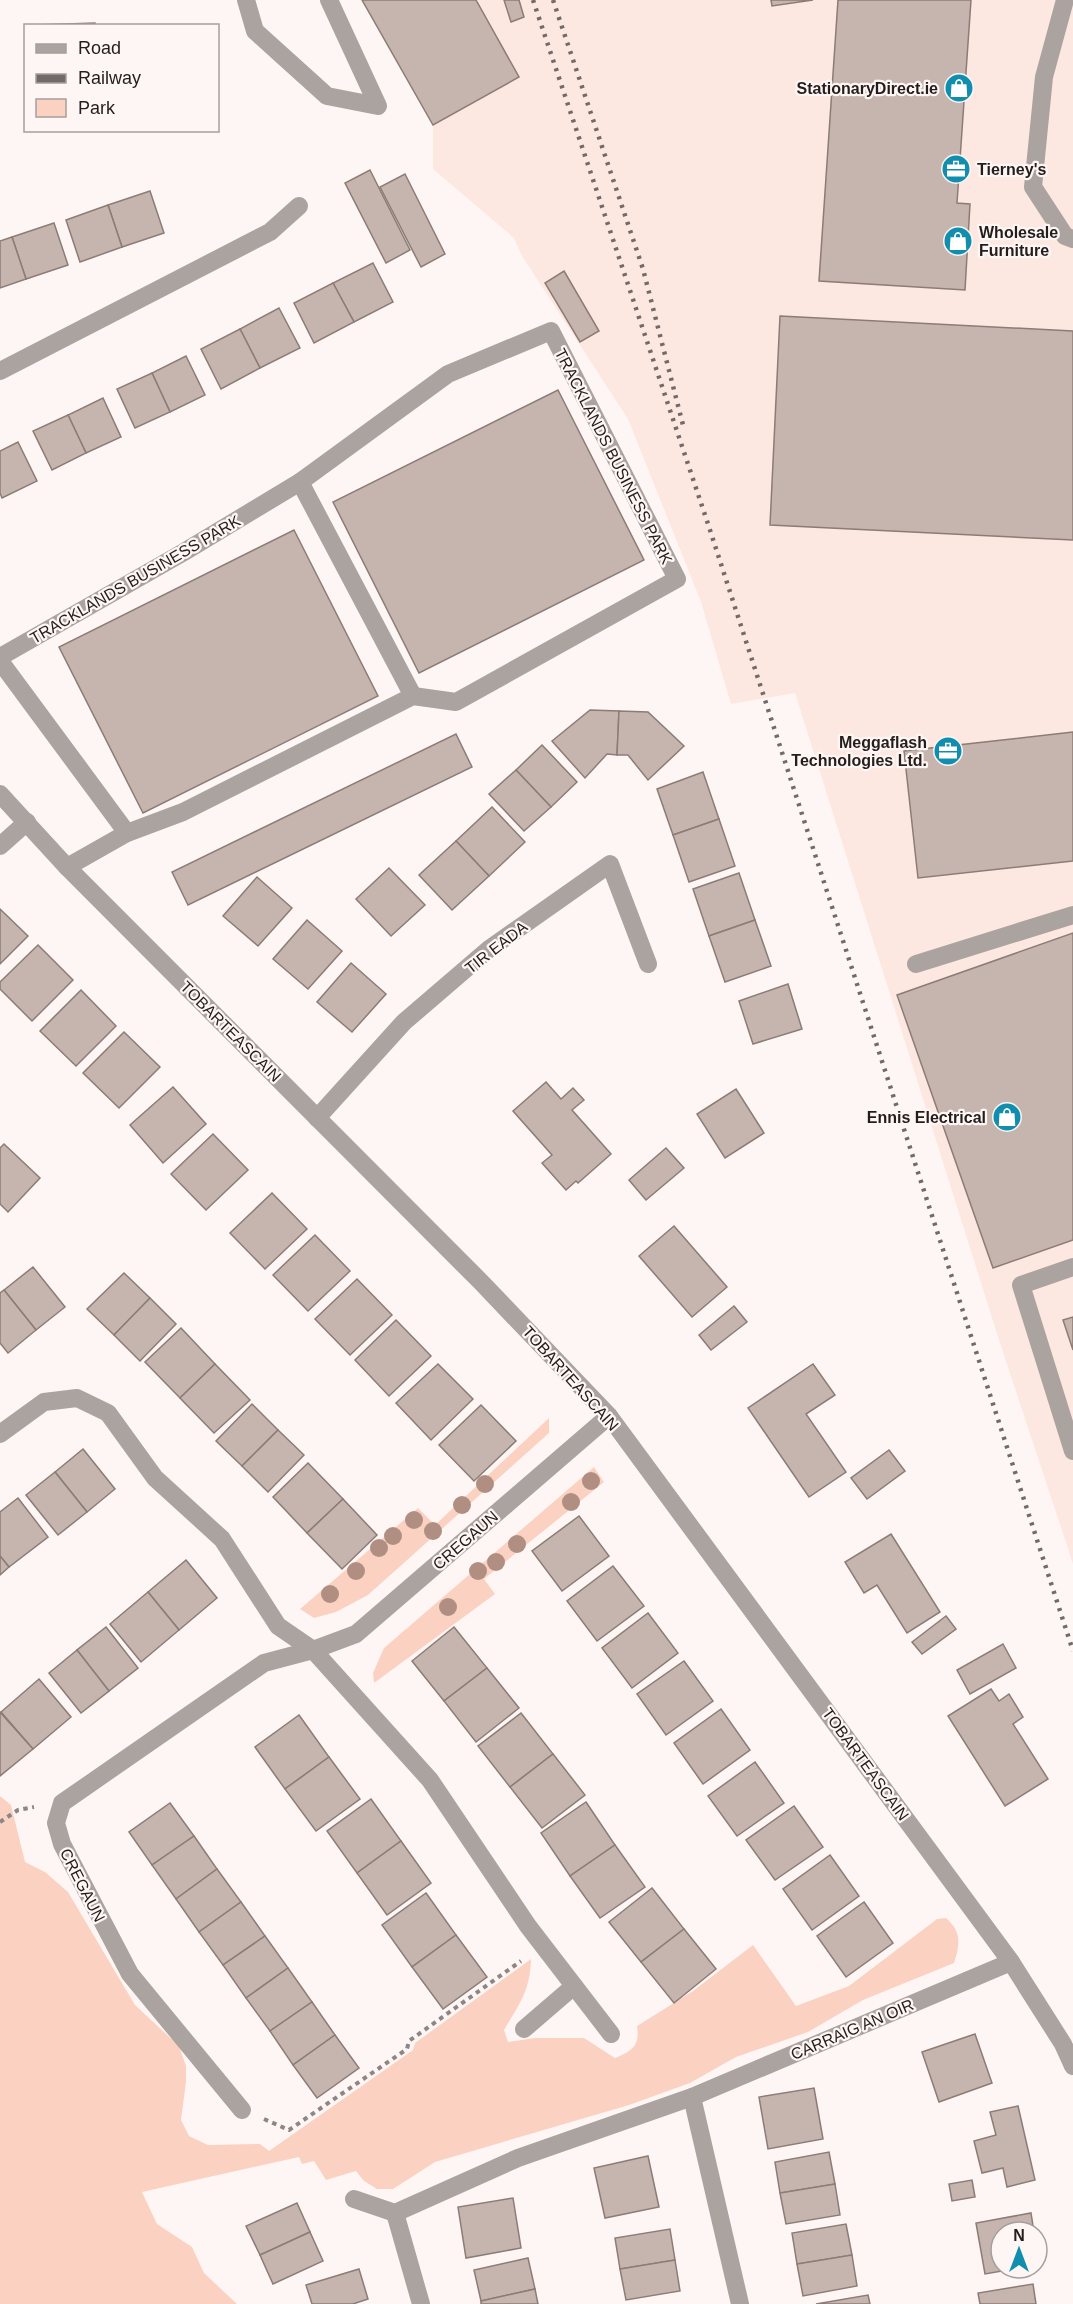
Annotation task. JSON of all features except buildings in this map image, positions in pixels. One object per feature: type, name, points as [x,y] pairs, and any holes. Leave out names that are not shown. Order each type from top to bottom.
[{"type":"street","points":[[246,0],[255,31],[327,96],[378,106],[329,0]]},
{"type":"street","points":[[1065,0],[1044,77],[1033,187],[1065,236],[1073,239]]},
{"type":"street","points":[[0,371],[270,232],[299,206]]},
{"type":"street","name":"TRACKLANDS BUSINESS PARK","points":[[127,832],[0,659],[300,482],[448,374],[551,331],[677,579],[456,702],[412,696]]},
{"type":"street","points":[[67,867],[127,832],[183,812],[412,696],[300,482]]},
{"type":"street","name":"TOBARTEASCAIN","points":[[0,794],[67,867],[481,1282],[609,1416],[1011,1962],[1063,2044],[1073,2066]]},
{"type":"street","points":[[0,846],[27,822]]},
{"type":"street","name":"TIR EADA","points":[[317,1118],[404,1022],[489,949],[610,864],[648,964]]},
{"type":"street","points":[[916,964],[1073,915]]},
{"type":"street","points":[[1073,1267],[1022,1285],[1073,1451]]},
{"type":"street","points":[[0,1434],[44,1402],[77,1398],[108,1413],[155,1478],[222,1539],[278,1626],[313,1650],[430,1780],[528,1926],[611,2034]]},
{"type":"street","name":"CREGAUN","points":[[242,2110],[130,1974],[62,1844],[56,1823],[62,1803],[264,1663],[313,1650],[356,1634],[609,1416]]},
{"type":"street","name":"CARRAIG AN OIR","points":[[395,2213],[518,2158],[692,2097],[1011,1962]]},
{"type":"street","points":[[524,2029],[574,1986]]},
{"type":"street","points":[[692,2097],[740,2304]]},
{"type":"street","points":[[354,2199],[395,2213],[421,2304]]},
{"type":"path","points":[[242,2110],[289,2130],[407,2049],[409,2041],[525,1959],[528,1926]]},
{"type":"shaded area","points":[[476,0],[1073,0],[1073,1564],[999,1340],[795,693],[731,704],[701,602],[628,419],[522,256],[514,238],[433,169],[433,125],[519,77]]},
{"type":"green space","points":[[549,1418],[549,1433],[368,1595],[336,1612],[314,1618],[300,1609],[418,1508],[435,1525]]},
{"type":"green space","points":[[594,1467],[604,1482],[484,1579],[495,1594],[374,1683],[373,1673],[384,1648]]},
{"type":"green space","points":[[0,1796],[11,1805],[25,1862],[45,1872],[68,1892],[135,2005],[179,2046],[186,2066],[181,2120],[189,2136],[208,2145],[260,2144],[269,2151],[413,2050],[415,2043],[531,1959],[526,1988],[504,2030],[508,2042],[535,2038],[584,2038],[615,2058],[634,2047],[638,2033],[637,2026],[693,1991],[753,1945],[796,2006],[849,1986],[937,1919],[946,1918],[955,1928],[958,1950],[954,1963],[863,2000],[808,2032],[736,2057],[690,2083],[629,2105],[435,2162],[393,2189],[377,2189],[364,2181],[356,2171],[326,2180],[314,2161],[302,2164],[299,2157],[142,2192],[157,2224],[192,2247],[204,2273],[237,2304],[0,2304]]},
{"type":"railway","points":[[533,0],[709,527],[1073,1651]]},
{"type":"railway","points":[[553,0],[643,269],[683,425]]},
{"type":"place","name":"StationaryDirect.ie","points":[[959,88]]},
{"type":"place","name":"Tierney's","points":[[956,169]]},
{"type":"place","name":"Wholesale Furniture","points":[[958,241]]},
{"type":"place","name":"Meggaflash Technologies Ltd.","points":[[948,751]]},
{"type":"place","name":"Ennis Electrical","points":[[1007,1117]]}]
